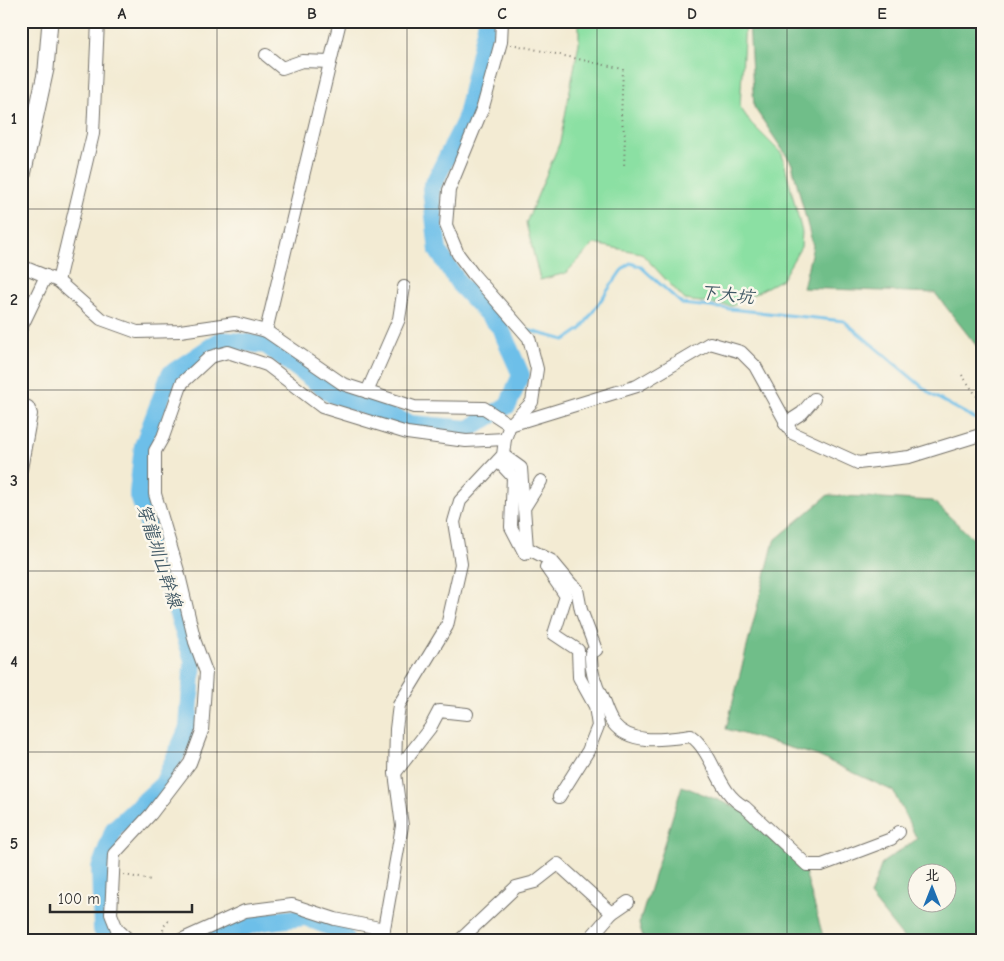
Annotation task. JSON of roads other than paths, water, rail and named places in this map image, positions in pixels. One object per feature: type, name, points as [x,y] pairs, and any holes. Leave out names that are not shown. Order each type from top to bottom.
[{"type":"main road","points":[[21,184],[46,69],[50,21]]},
{"type":"street","points":[[21,328],[52,278],[93,134],[98,21]]},
{"type":"street","points":[[266,331],[340,21]]},
{"type":"street","points":[[181,940],[245,911],[292,905],[383,934],[402,826],[396,773],[396,730],[399,705],[447,626],[462,564],[454,522],[460,501],[500,458],[504,439],[510,425],[532,402],[537,369],[529,338],[472,274],[458,254],[446,224],[449,190],[482,107],[501,42],[502,21]]},
{"type":"street","points":[[266,55],[282,68],[302,61],[330,62]]},
{"type":"street","points":[[21,266],[52,278],[101,319],[137,332],[180,331],[235,323],[266,331],[343,384],[414,407],[484,408],[510,425]]},
{"type":"street","points":[[367,392],[399,319],[404,287]]},
{"type":"street","points":[[510,425],[636,386],[710,343],[741,352],[755,366],[785,424],[792,433],[858,463],[909,457],[977,436],[983,438]]},
{"type":"street","points":[[129,940],[117,929],[111,914],[114,854],[151,814],[190,763],[202,731],[206,672],[195,642],[178,571],[155,494],[155,451],[164,437],[182,383],[210,356],[228,352],[268,365],[322,407],[407,433],[466,441],[504,439]]},
{"type":"street","points":[[785,424],[802,413],[814,399]]},
{"type":"street","points":[[21,404],[28,407],[31,414],[21,469]]},
{"type":"street","points":[[500,458],[521,468],[527,548],[552,561],[577,589],[580,610],[596,650],[591,653],[590,665],[597,688],[614,724],[630,736],[658,740],[691,736],[700,743],[733,801],[745,806],[807,865],[822,865],[891,840],[899,832]]},
{"type":"street","points":[[500,458],[513,478],[511,527],[524,552],[548,568],[566,596],[554,634],[578,650],[578,677],[595,706],[598,726],[588,751],[559,797]]},
{"type":"street","points":[[524,508],[541,481]]},
{"type":"street","points":[[396,773],[430,728],[439,711],[467,714]]},
{"type":"street","points":[[460,940],[516,887],[536,882],[558,864],[612,913]]},
{"type":"street","points":[[591,937],[612,913],[628,902]]},
{"type":"waterway","name":"穿龍圳山幹線","points":[[111,940],[102,930],[100,868],[114,829],[163,784],[188,728],[193,660],[138,493],[143,446],[170,374],[221,340],[266,345],[333,395],[411,424],[469,429],[508,405],[521,375],[500,327],[460,285],[438,251],[431,189],[465,121],[487,21]]},
{"type":"waterway","name":"下大坑","points":[[527,330],[565,340],[581,329],[621,271],[630,263],[640,266],[682,304],[844,321],[932,395],[983,423]]},
{"type":"waterway","name":"下大坑","points":[[490,315],[510,323]]},
{"type":"waterway","name":"穿龍圳山幹線","points":[[200,940],[261,922],[305,917],[343,932],[345,940]]}]
